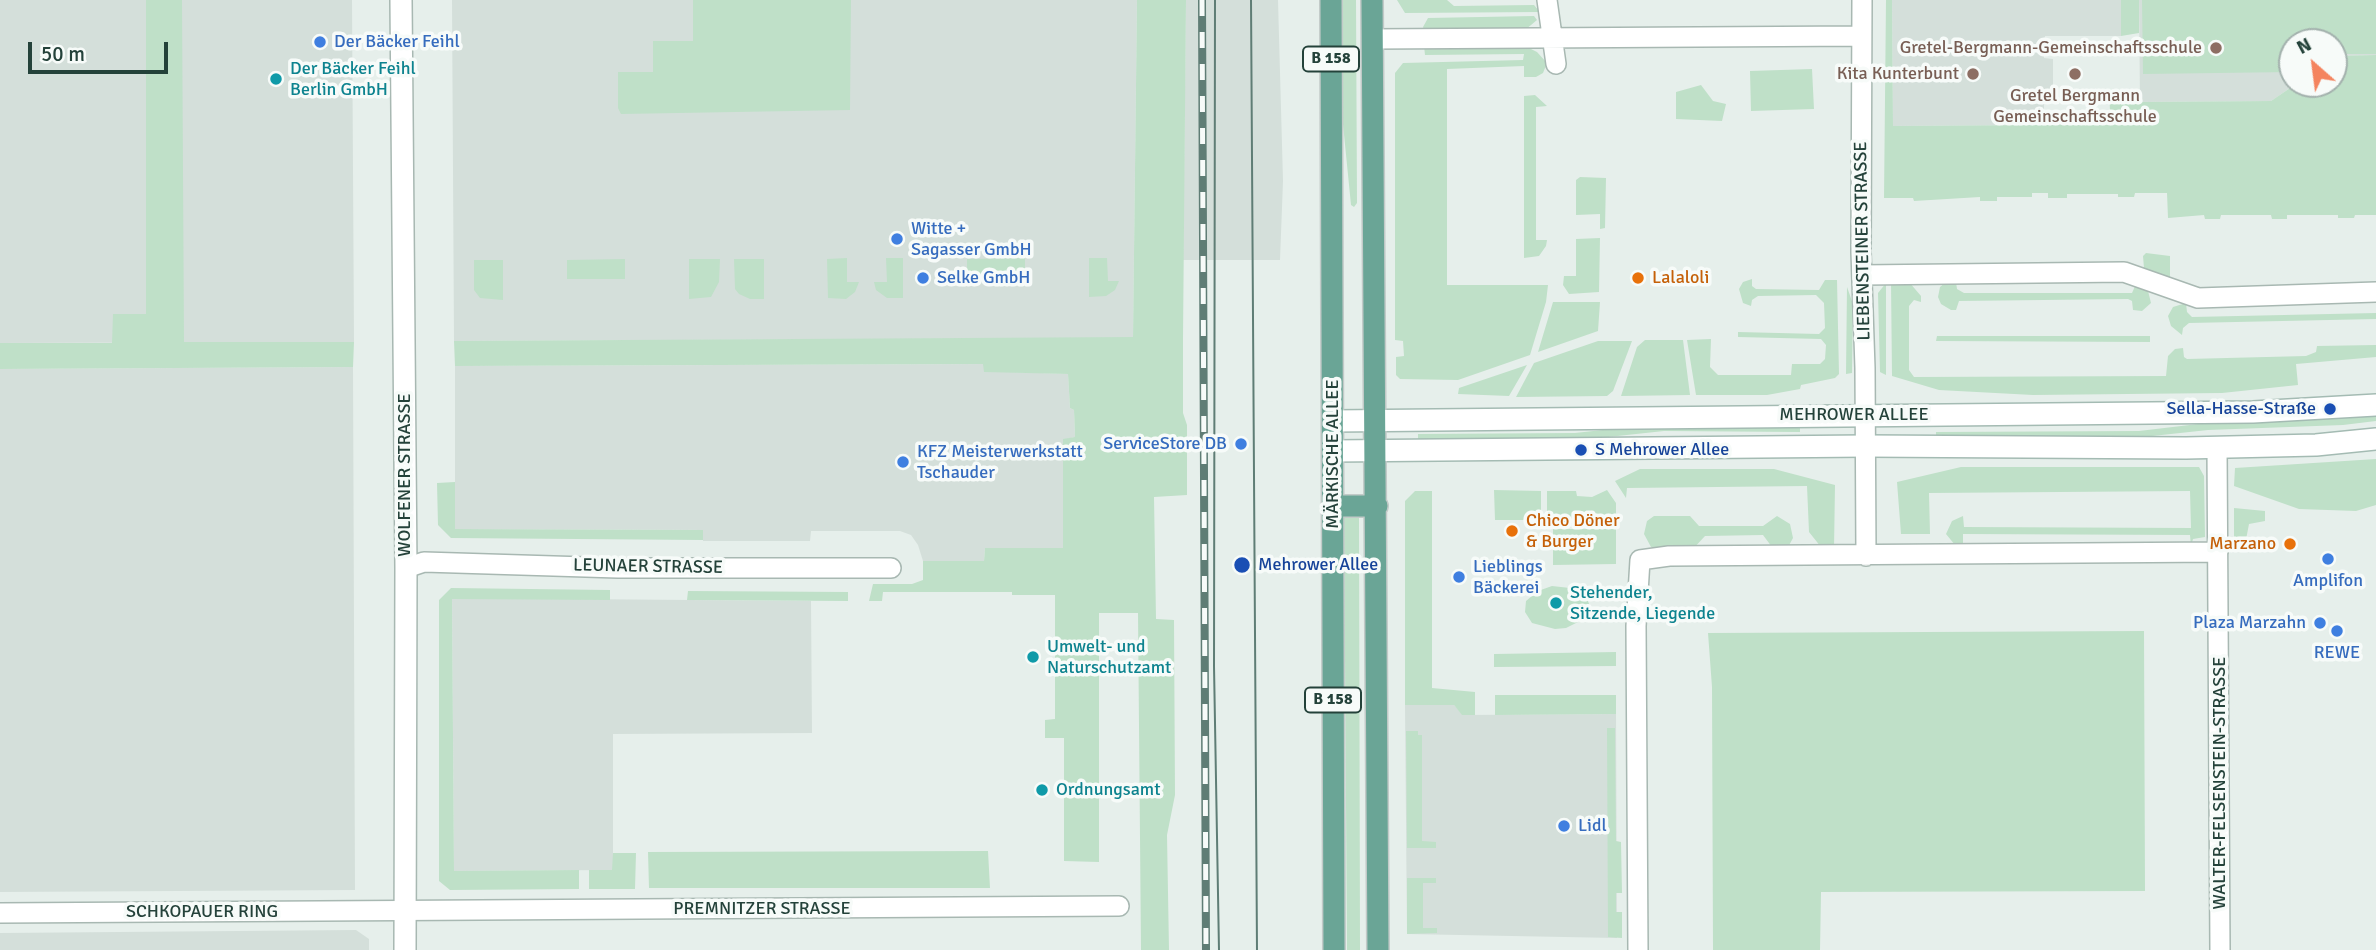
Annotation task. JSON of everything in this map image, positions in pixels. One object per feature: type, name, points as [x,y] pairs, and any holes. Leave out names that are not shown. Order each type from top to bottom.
[{"type":"main road","name":"WOLFENER STRASSE","points":[[401,0],[406,568],[405,950]]},
{"type":"main road","name":"MÄRKISCHE ALLEE","points":[[1331,0],[1334,950]]},
{"type":"main road","name":"B 158","points":[[1372,0],[1378,950]]},
{"type":"main road","name":"MEHROWER ALLEE","points":[[1332,421],[2253,412],[2376,405]]},
{"type":"main road","name":"MEHROWER ALLEE","points":[[1333,451],[1866,446],[2217,447],[2316,445],[2376,439]]},
{"type":"main road","points":[[1333,506],[1377,506]]},
{"type":"street","points":[[1548,0],[1550,38],[1556,64]]},
{"type":"street","name":"LIEBENSTEINER STRASSE","points":[[1862,0],[1866,446]]},
{"type":"street","points":[[1372,39],[1861,36]]},
{"type":"street","points":[[1863,275],[2124,272],[2198,298],[2376,292]]},
{"type":"street","name":"MEHROWER ALLEE","points":[[1866,446],[1866,556]]},
{"type":"street","name":"WALTER-FELSENSTEIN-STRASSE","points":[[2217,447],[2220,950]]},
{"type":"street","points":[[1638,950],[1636,626],[1640,561],[1650,556],[2218,552]]},
{"type":"street","name":"LEUNAER STRASSE","points":[[406,568],[424,562],[618,568],[891,568]]},
{"type":"street","name":"PREMNITZER STRASSE","points":[[405,912],[1119,906]]},
{"type":"street","name":"SCHKOPAUER RING","points":[[0,913],[405,912]]},
{"type":"shaded area","points":[[0,0],[352,0],[354,342],[0,343]]},
{"type":"shaded area","points":[[452,0],[1137,0],[1133,338],[454,341]]},
{"type":"shaded area","points":[[1186,0],[1278,0],[1283,181],[1280,260],[1183,260]]},
{"type":"shaded area","name":"Kita Kunterbunt","points":[[1892,0],[2121,0],[2121,36],[2045,36],[2044,58],[2053,59],[2053,90],[2044,90],[2044,125],[1893,126]]},
{"type":"shaded area","name":"Gretel-Bergmann-Gemeinschaftsschule","points":[[2139,0],[2376,0],[2376,55],[2348,56],[2348,28],[2278,28],[2278,96],[2271,101],[2140,102]]},
{"type":"shaded area","points":[[984,364],[984,371],[1068,374],[1075,437],[1063,440],[1063,548],[985,548],[984,561],[923,561],[918,545],[911,535],[900,531],[811,531],[810,541],[703,541],[703,530],[455,529],[455,366]]},
{"type":"shaded area","points":[[353,367],[355,890],[0,892],[0,369]]},
{"type":"shaded area","points":[[452,598],[811,601],[812,733],[613,734],[613,870],[454,871]]},
{"type":"shaded area","points":[[1405,705],[1454,705],[1463,715],[1616,714],[1617,938],[1407,934]]},
{"type":"shaded area","points":[[356,930],[369,939],[369,950],[0,950],[0,933]]},
{"type":"green space","points":[[146,0],[182,0],[184,342],[354,342],[353,367],[0,369],[0,343],[112,343],[113,314],[146,314]]},
{"type":"green space","points":[[693,0],[851,0],[850,110],[621,114],[618,108],[618,72],[653,72],[653,41],[693,41]]},
{"type":"green space","points":[[1137,0],[1186,0],[1183,413],[1187,425],[1187,495],[1154,497],[1156,619],[1174,620],[1175,795],[1167,835],[1169,950],[1141,950],[1138,613],[1099,613],[1099,862],[1064,861],[1064,738],[1045,738],[1045,720],[1055,719],[1055,595],[1012,595],[1012,592],[883,592],[882,601],[869,601],[873,584],[912,584],[923,580],[923,561],[984,561],[985,548],[1063,548],[1063,439],[1075,437],[1068,374],[984,372],[983,364],[455,366],[454,341],[1133,337]]},
{"type":"green space","points":[[1341,0],[1356,0],[1357,203],[1354,207],[1351,205],[1341,104]]},
{"type":"green space","points":[[1397,0],[1447,0],[1454,6],[1534,5],[1540,12],[1405,13]]},
{"type":"green space","points":[[1886,0],[1892,0],[1893,126],[2043,125],[2044,112],[2110,111],[2109,89],[2140,90],[2140,102],[2271,101],[2278,96],[2348,98],[2348,56],[2376,55],[2376,215],[2338,218],[2338,215],[2287,215],[2287,219],[2272,219],[2271,215],[2221,215],[2220,219],[2205,219],[2204,215],[2168,218],[2167,193],[2135,193],[2134,197],[2118,197],[2118,194],[2067,194],[2067,198],[2048,198],[2048,193],[2032,193],[2032,197],[1997,197],[1997,201],[1980,201],[1980,197],[1914,201],[1913,198],[1884,198]]},
{"type":"green space","points":[[2121,0],[2139,0],[2139,33],[2121,36]]},
{"type":"green space","name":"Gretel-Bergmann-Gemeinschaftsschule","points":[[2142,0],[2376,0],[2376,54],[2348,54],[2348,28],[2278,28],[2278,72],[2143,74]]},
{"type":"green space","points":[[1534,16],[1537,20],[1525,30],[1424,30],[1423,27],[1428,18]]},
{"type":"green space","points":[[1424,46],[1527,47],[1537,52],[1547,63],[1543,73],[1536,77],[1524,77],[1524,66],[1447,69],[1447,285],[1548,285],[1546,302],[1530,355],[1458,380],[1400,379],[1396,375],[1396,357],[1404,356],[1403,341],[1395,340],[1395,73],[1403,63],[1523,60],[1524,54],[1425,55]]},
{"type":"green space","points":[[1812,69],[1814,109],[1751,111],[1750,71]]},
{"type":"green space","points":[[1701,85],[1713,101],[1726,104],[1722,121],[1676,119],[1676,92]]},
{"type":"green space","points":[[1535,95],[1547,106],[1536,107],[1536,240],[1547,240],[1539,256],[1524,258],[1524,96]]},
{"type":"green space","points":[[1580,177],[1606,178],[1605,228],[1600,229],[1600,214],[1576,215],[1576,180]]},
{"type":"green space","points":[[1600,238],[1599,292],[1569,294],[1563,285],[1564,276],[1576,276],[1576,239]]},
{"type":"green space","points":[[2146,253],[2170,256],[2170,278],[2144,268],[2143,256]]},
{"type":"green space","points":[[847,258],[847,282],[859,282],[855,292],[846,299],[828,298],[827,259]]},
{"type":"green space","points":[[886,258],[903,258],[903,298],[887,298],[876,290],[874,282],[887,282]]},
{"type":"green space","points":[[1025,258],[1025,281],[967,281],[967,259]]},
{"type":"green space","points":[[1089,258],[1107,258],[1108,281],[1119,281],[1115,290],[1106,296],[1089,297]]},
{"type":"green space","points":[[625,259],[625,279],[567,279],[567,260]]},
{"type":"green space","points":[[689,259],[720,259],[719,282],[711,297],[689,299]]},
{"type":"green space","points":[[734,259],[764,259],[764,299],[750,299],[735,289]]},
{"type":"green space","points":[[474,260],[503,260],[503,300],[480,298],[474,290]]},
{"type":"green space","points":[[1752,279],[1752,286],[1756,289],[1819,290],[1825,280],[1837,280],[1839,374],[1835,378],[1801,385],[1800,389],[1767,395],[1696,395],[1687,340],[1711,339],[1710,367],[1718,375],[1791,375],[1792,364],[1820,364],[1825,359],[1826,345],[1821,339],[1738,337],[1738,332],[1819,334],[1825,328],[1824,303],[1816,295],[1758,296],[1752,300],[1751,306],[1743,303],[1739,289],[1743,282]]},
{"type":"green space","points":[[1891,282],[1909,282],[1921,296],[1921,302],[1914,300],[1909,306],[1909,370],[1914,377],[2166,376],[2168,356],[2175,349],[2183,348],[2184,357],[2187,359],[2306,356],[2316,352],[2317,346],[2376,345],[2376,357],[2296,364],[2298,385],[2222,393],[2033,395],[1939,390],[1892,376]]},
{"type":"green space","points":[[1946,282],[1956,282],[1957,289],[1964,293],[2132,293],[2136,284],[2147,287],[2151,303],[2142,311],[2133,310],[2132,301],[2128,299],[1959,301],[1956,310],[1951,310],[1941,304],[1938,297],[1940,287]]},
{"type":"green space","points":[[1886,283],[1886,375],[1880,372],[1878,293]]},
{"type":"green space","points":[[1847,287],[1853,304],[1852,373],[1846,374]]},
{"type":"green space","points":[[1553,302],[1600,302],[1598,331],[1538,352]]},
{"type":"green space","points":[[2186,303],[2187,312],[2192,317],[2376,313],[2376,319],[2189,323],[2183,328],[2182,335],[2171,326],[2168,316],[2173,307]]},
{"type":"green space","points":[[1937,336],[2150,336],[2150,342],[1936,341]]},
{"type":"green space","points":[[1645,340],[1683,340],[1690,395],[1621,396],[1637,347]]},
{"type":"green space","points":[[1598,341],[1632,341],[1613,391],[1607,396],[1516,397],[1534,363]]},
{"type":"green space","points":[[1527,365],[1509,396],[1458,394],[1459,388]]},
{"type":"green space","points":[[2376,414],[2376,421],[2343,425],[2208,430],[2143,437],[1936,438],[1936,432],[2139,431],[2215,422]]},
{"type":"green space","points":[[1800,424],[1800,432],[1664,431],[1580,440],[1418,441],[1418,434],[1575,433],[1639,426]]},
{"type":"green space","points":[[2376,459],[2376,505],[2356,511],[2299,509],[2234,486],[2235,468]]},
{"type":"green space","points":[[1961,467],[2199,467],[2204,476],[2205,537],[2193,539],[2191,546],[2190,535],[1963,534],[1963,546],[1955,545],[1946,534],[1952,521],[1963,516],[1964,527],[2191,528],[2190,491],[1929,493],[1930,534],[1901,534],[1897,482]]},
{"type":"green space","points":[[1640,469],[1774,469],[1835,485],[1834,549],[1821,547],[1809,532],[1807,486],[1627,488],[1626,498],[1615,481]]},
{"type":"green space","points":[[455,482],[455,529],[703,530],[703,540],[451,538],[438,525],[437,483]]},
{"type":"green space","points":[[1494,490],[1541,491],[1541,511],[1536,511],[1536,520],[1495,520]]},
{"type":"green space","points":[[1607,490],[1616,503],[1616,524],[1553,524],[1553,516],[1547,516],[1547,491],[1576,491],[1577,496],[1592,497]]},
{"type":"green space","points":[[1415,491],[1432,491],[1432,688],[1475,692],[1475,715],[1462,715],[1454,705],[1405,705],[1405,501]]},
{"type":"green space","points":[[2234,508],[2265,511],[2265,521],[2249,524],[2244,550],[2234,546]]},
{"type":"green space","points":[[1344,514],[1359,516],[1360,950],[1347,950]]},
{"type":"green space","points":[[1654,516],[1690,516],[1699,526],[1763,526],[1777,516],[1790,524],[1793,538],[1787,549],[1772,547],[1763,535],[1705,536],[1692,550],[1660,550],[1651,547],[1644,534],[1647,521]]},
{"type":"green space","points":[[1553,529],[1616,529],[1616,564],[1553,565]]},
{"type":"green space","points":[[1552,586],[1570,588],[1586,596],[1591,609],[1584,619],[1566,628],[1555,629],[1532,623],[1525,612],[1526,601],[1538,591]]},
{"type":"green space","points":[[451,588],[610,590],[610,600],[452,599],[454,871],[579,870],[579,889],[450,890],[439,881],[439,600]]},
{"type":"green space","points":[[688,591],[848,592],[848,601],[687,600]]},
{"type":"green space","points":[[2144,631],[2145,891],[1821,892],[1820,950],[1713,950],[1712,687],[1708,633]]},
{"type":"green space","points":[[1616,652],[1616,666],[1494,667],[1494,654]]},
{"type":"green space","points":[[1495,695],[1616,695],[1616,714],[1495,715]]},
{"type":"green space","points":[[1607,728],[1615,728],[1616,841],[1621,842],[1622,893],[1616,893],[1616,912],[1622,912],[1622,938],[1608,937]]},
{"type":"green space","points":[[1406,731],[1418,731],[1418,735],[1422,735],[1422,841],[1436,842],[1436,848],[1407,848]]},
{"type":"green space","points":[[988,851],[990,888],[649,888],[648,852]]},
{"type":"green space","points":[[613,853],[636,853],[635,889],[589,889],[589,870],[612,870]]},
{"type":"green space","points":[[1407,878],[1436,878],[1436,883],[1423,883],[1423,928],[1437,928],[1437,933],[1407,934]]},
{"type":"tram line","points":[[1215,0],[1214,666],[1219,950]]},
{"type":"tram line","points":[[1251,0],[1257,950]]},
{"type":"railway","points":[[1202,0],[1206,950]]},
{"type":"place","name":"Der Bäcker Feihl","points":[[320,42]]},
{"type":"place","name":"Gretel-Bergmann-Gemeinschaftsschule","points":[[2216,48]]},
{"type":"place","name":"Kita Kunterbunt","points":[[1973,74]]},
{"type":"place","name":"Gretel Bergmann Gemeinschaftsschule","points":[[2075,74]]},
{"type":"place","name":"Der Bäcker Feihl Berlin GmbH","points":[[276,79]]},
{"type":"place","name":"Witte + Sagasser GmbH","points":[[897,239]]},
{"type":"place","name":"Selke GmbH","points":[[923,278]]},
{"type":"place","name":"Lalaloli","points":[[1638,278]]},
{"type":"place","name":"Sella-Hasse-Straße","points":[[2330,409]]},
{"type":"place","name":"ServiceStore DB","points":[[1241,444]]},
{"type":"place","name":"S Mehrower Allee","points":[[1581,450]]},
{"type":"place","name":"KFZ Meisterwerkstatt Tschauder","points":[[903,462]]},
{"type":"place","name":"Chico Döner & Burger","points":[[1512,531]]},
{"type":"place","name":"Marzano","points":[[2290,544]]},
{"type":"place","name":"Amplifon","points":[[2328,559]]},
{"type":"place","name":"Mehrower Allee","points":[[1242,565]]},
{"type":"place","name":"Lieblings Bäckerei","points":[[1459,577]]},
{"type":"place","name":"Stehender, Sitzende, Liegende","points":[[1556,603]]},
{"type":"place","name":"Plaza Marzahn","points":[[2320,623]]},
{"type":"place","name":"REWE","points":[[2337,631]]},
{"type":"place","name":"Umwelt- und Naturschutzamt","points":[[1033,657]]},
{"type":"place","name":"Ordnungsamt","points":[[1042,790]]},
{"type":"place","name":"Lidl","points":[[1564,826]]}]
